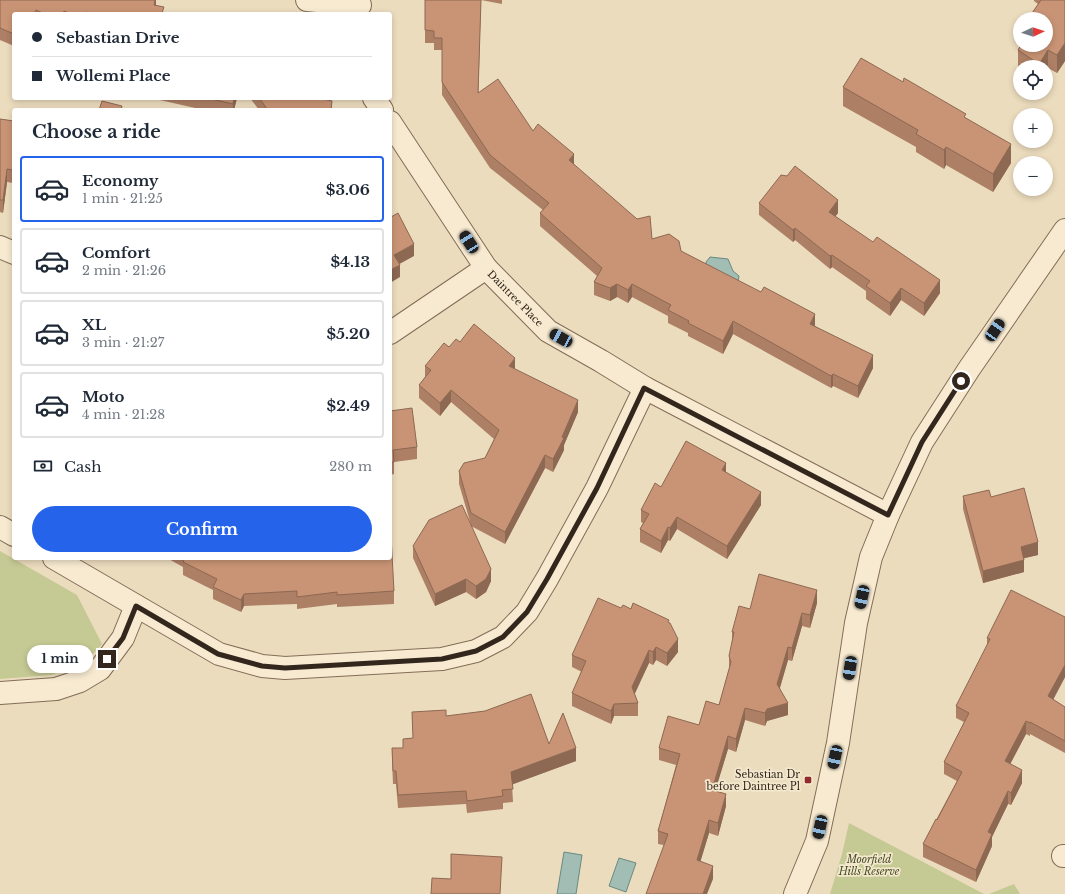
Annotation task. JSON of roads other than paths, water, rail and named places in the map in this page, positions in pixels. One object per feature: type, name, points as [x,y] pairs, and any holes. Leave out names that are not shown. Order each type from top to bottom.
[{"type":"street","points":[[307,0],[361,6]]},
{"type":"street","name":"Daintree Place","points":[[392,125],[486,268],[548,331],[601,360],[644,388],[888,515]]},
{"type":"street","points":[[795,894],[817,842],[838,743],[856,623],[871,557],[888,515],[922,442],[969,369],[1065,230]]},
{"type":"street","points":[[0,247],[12,252]]},
{"type":"street","points":[[392,332],[486,268]]},
{"type":"street","points":[[57,560],[218,654],[262,666],[285,668],[442,659],[476,651],[503,637],[527,612],[597,488],[644,388]]},
{"type":"street","points":[[0,527],[12,534]]},
{"type":"street","points":[[0,693],[56,689],[80,682],[100,669],[123,638],[136,606]]},
{"type":"water","points":[[710,257],[728,259],[733,271],[739,276],[738,282],[706,265],[706,262]]},
{"type":"water","points":[[564,852],[582,855],[576,894],[557,894]]},
{"type":"water","points":[[619,858],[636,863],[626,892],[609,886]]},
{"type":"place","name":"Sebastian Dr before Daintree Pl","points":[[808,780]]},
{"type":"park label","name":"Moorfield Hills Reserve","points":[[869,864]]}]
